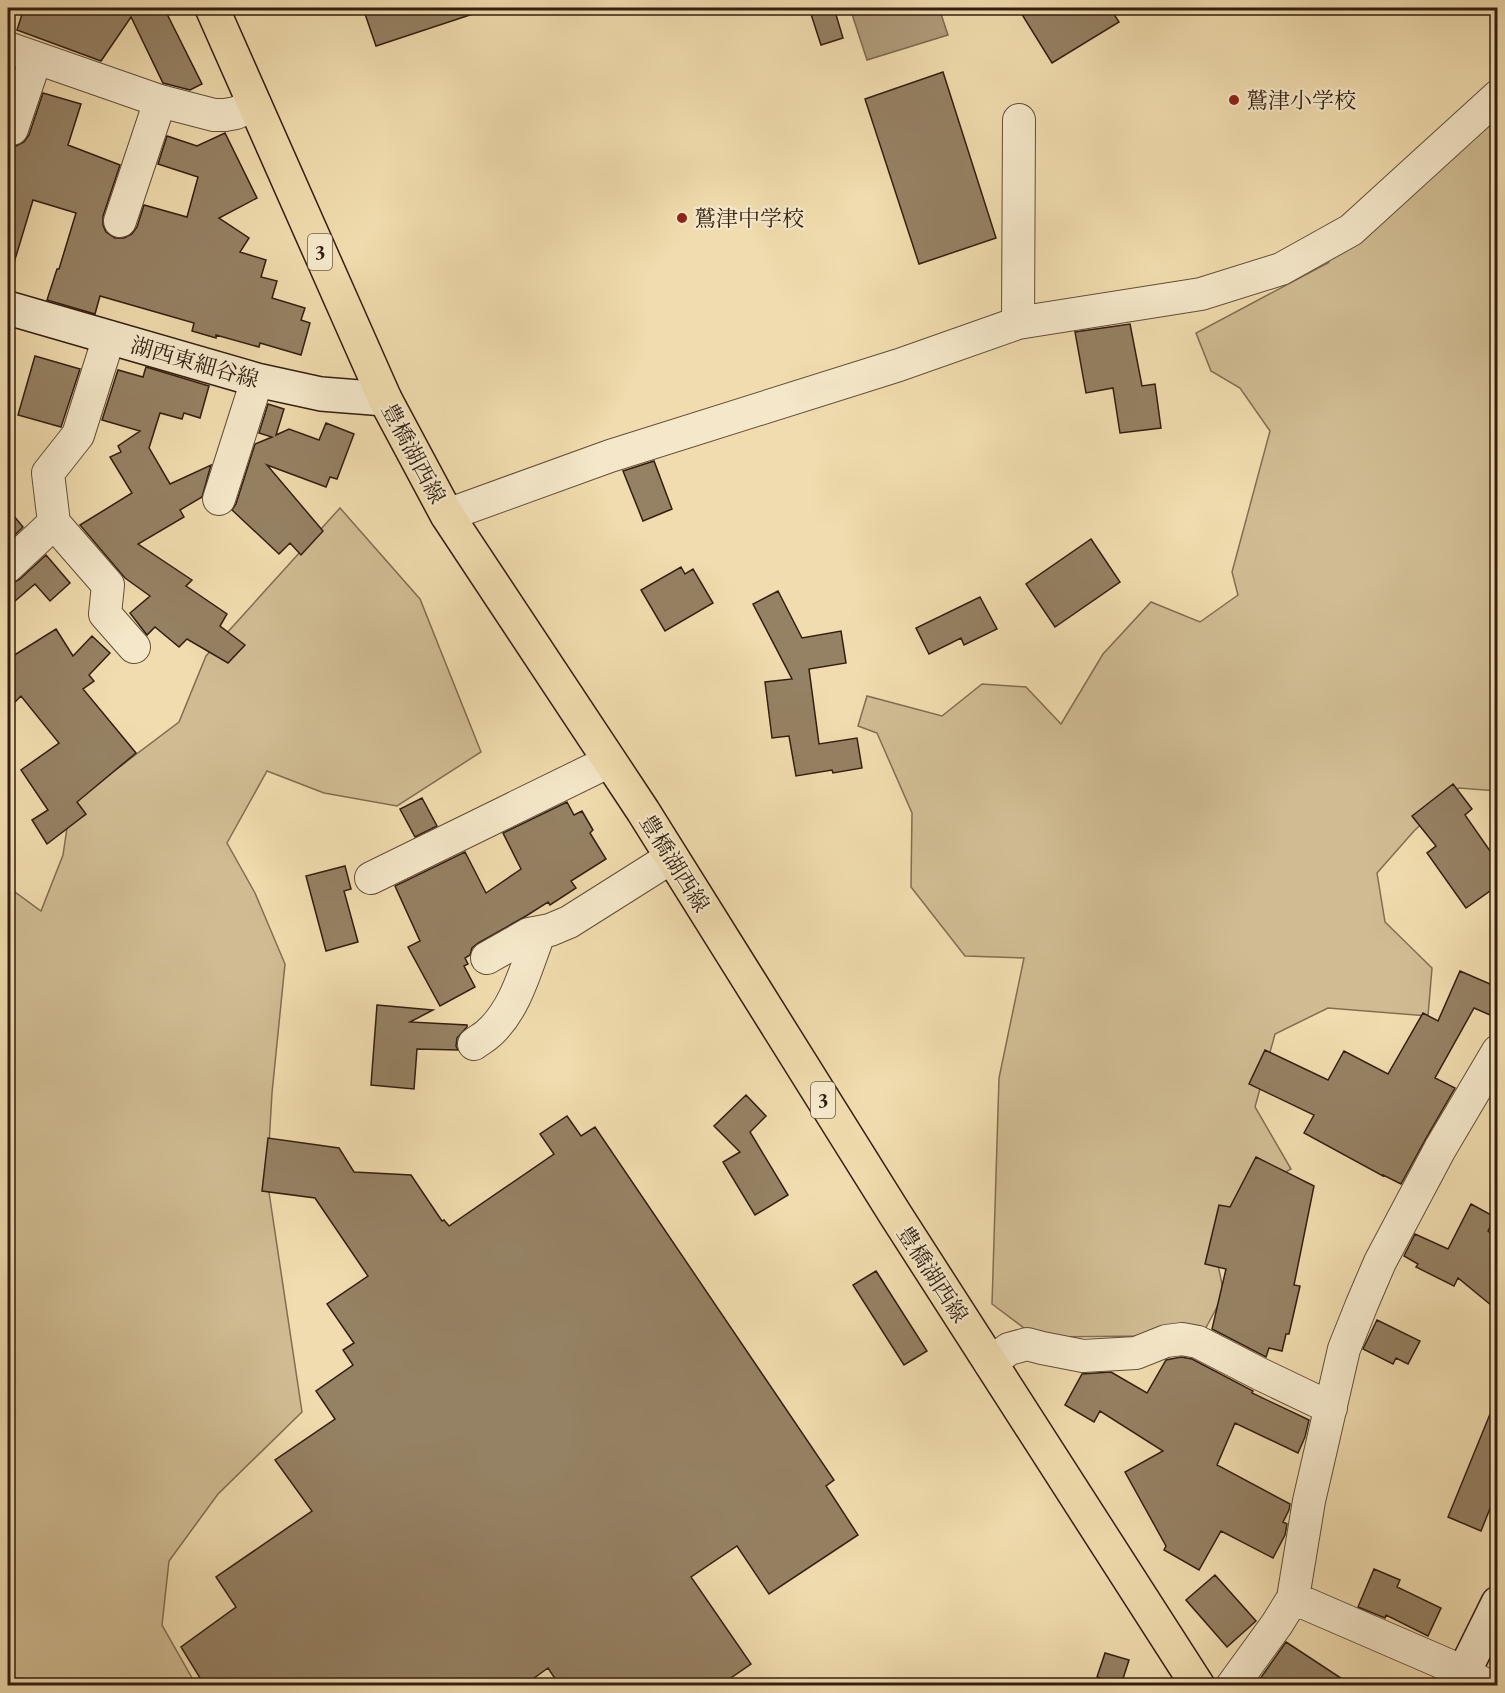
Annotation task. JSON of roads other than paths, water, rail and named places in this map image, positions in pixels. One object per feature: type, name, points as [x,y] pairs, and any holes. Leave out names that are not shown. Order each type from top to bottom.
[{"type":"main road","name":"豊橋湖西線","points":[[212,8],[385,399],[447,515],[672,857],[895,1214],[1198,1686]]},
{"type":"main road","name":"湖西東細谷線","points":[[8,308],[257,380],[321,394],[385,399]]},
{"type":"main road","points":[[1469,1681],[1497,1603]]},
{"type":"street","points":[[12,129],[22,53],[160,101],[214,115],[236,113],[255,105]]},
{"type":"street","points":[[447,515],[610,456],[899,365],[1018,323],[1201,294],[1281,269],[1351,230],[1497,96]]},
{"type":"street","points":[[120,221],[160,101]]},
{"type":"street","points":[[1018,323],[1019,120]]},
{"type":"street","points":[[109,337],[78,435],[48,473],[54,523],[108,585],[105,614],[134,647]]},
{"type":"street","points":[[219,499],[257,380]]},
{"type":"street","points":[[8,566],[54,523]]},
{"type":"street","points":[[371,878],[610,761]]},
{"type":"street","points":[[487,958],[529,934],[550,930],[568,922],[672,857]]},
{"type":"street","points":[[474,1044],[490,1032],[507,1011],[520,987],[540,932]]},
{"type":"street","points":[[1232,1686],[1293,1598],[1309,1501],[1344,1349],[1380,1262],[1440,1149],[1497,1051]]},
{"type":"street","points":[[990,1363],[1009,1350],[1027,1344],[1083,1356],[1136,1353],[1166,1341],[1182,1339],[1198,1342],[1331,1408]]},
{"type":"street","points":[[1293,1598],[1469,1681]]},
{"type":"place","name":"鷲津小学校","points":[[1234,100]]},
{"type":"place","name":"鷲津中学校","points":[[682,218]]}]
